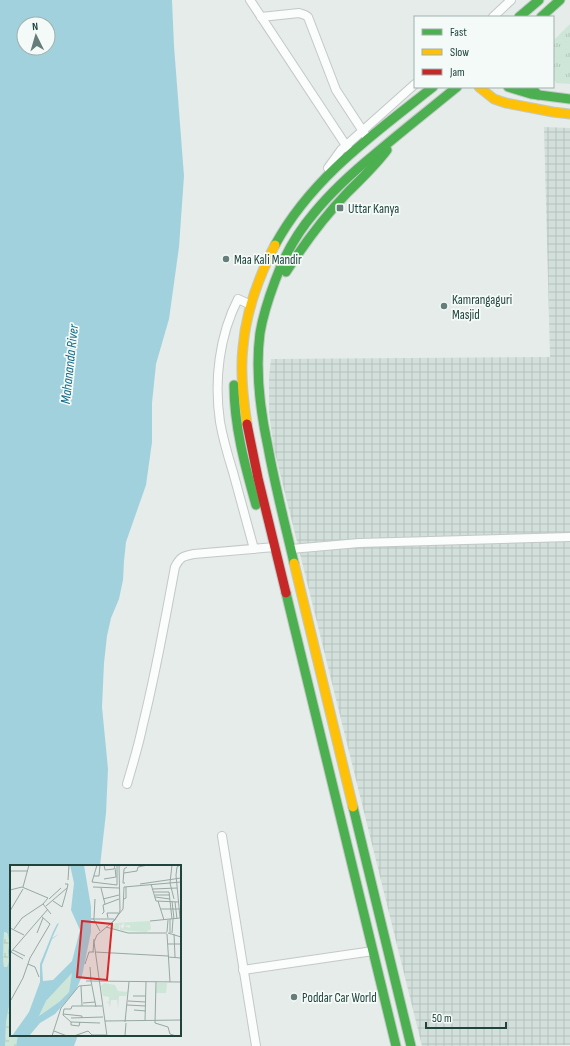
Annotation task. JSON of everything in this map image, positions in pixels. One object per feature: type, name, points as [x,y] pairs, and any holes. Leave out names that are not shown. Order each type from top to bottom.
[{"type":"main road","points":[[520,16],[539,0]]},
{"type":"main road","points":[[542,16],[560,0]]},
{"type":"main road","points":[[547,16],[553,7],[570,0]]},
{"type":"main road","points":[[396,1046],[275,547],[258,512],[244,463],[235,410],[234,379],[235,364],[244,339],[251,305],[264,266],[283,230],[303,201],[348,149],[368,139],[432,88]]},
{"type":"main road","points":[[411,1046],[273,475],[260,407],[258,361],[260,333],[268,302],[307,240],[330,211],[355,184],[379,162],[399,134],[456,88]]},
{"type":"main road","points":[[480,88],[494,99],[506,103],[567,114],[567,98],[522,92],[511,88]]},
{"type":"main road","points":[[533,88],[538,94]]},
{"type":"street","points":[[250,0],[348,149],[362,131],[414,85]]},
{"type":"street","points":[[494,16],[512,0]]},
{"type":"street","points":[[261,17],[299,13],[308,17],[336,90],[368,139]]},
{"type":"street","points":[[251,305],[238,299],[232,312],[222,347],[218,383],[219,409],[224,441],[254,549]]},
{"type":"street","points":[[291,549],[359,543],[570,537]]},
{"type":"street","points":[[127,784],[145,717],[175,567],[178,561],[183,556],[194,554],[275,547]]},
{"type":"street","points":[[222,836],[256,1046]]},
{"type":"street","points":[[243,970],[373,951]]},
{"type":"shaded area","points":[[544,127],[570,128],[570,1045],[422,1046],[274,449],[269,413],[269,377],[271,359],[550,357]]},
{"type":"green space","points":[[570,24],[570,84],[556,83],[554,80],[554,40]]},
{"type":"green space","points":[[4,932],[9,938],[9,961],[7,967],[4,967],[3,959]]},
{"type":"green space","points":[[10,1001],[10,1036],[18,1036],[16,1046],[5,1046],[6,1022]]},
{"type":"water","name":"Mahananda River","points":[[0,0],[172,0],[184,176],[179,247],[169,319],[156,364],[152,403],[152,442],[146,485],[126,542],[123,580],[119,599],[111,618],[107,636],[102,707],[108,769],[106,813],[100,865],[10,865],[10,1001],[6,1022],[5,1046],[0,1046]],"holes":[[[4,932],[7,933],[9,940],[9,961],[7,967],[4,967]]]},
{"type":"water","points":[[18,1036],[78,1036],[74,1046],[16,1046]]},
{"type":"traffic: fast","points":[[520,16],[539,0]]},
{"type":"traffic: fast","points":[[542,16],[560,0]]},
{"type":"traffic: fast","points":[[275,245],[290,221],[326,178],[367,140],[432,88]]},
{"type":"traffic: fast","points":[[294,563],[271,462],[259,390],[258,362],[260,333],[264,313],[282,263],[302,229],[321,205],[335,189],[359,168],[456,88]]},
{"type":"traffic: fast","points":[[511,88],[531,94],[570,99]]},
{"type":"traffic: fast","points":[[532,88],[538,95]]},
{"type":"traffic: fast","points":[[286,272],[322,221],[387,150]]},
{"type":"traffic: fast","points":[[234,385],[234,400],[238,431],[244,461],[256,505]]},
{"type":"traffic: fast","points":[[286,593],[396,1046]]},
{"type":"traffic: fast","points":[[353,807],[411,1046]]},
{"type":"traffic: slow","points":[[480,88],[494,99],[506,103],[570,114]]},
{"type":"traffic: slow","points":[[247,424],[242,376],[242,356],[247,321],[254,294],[275,245]]},
{"type":"traffic: slow","points":[[294,563],[353,807]]},
{"type":"traffic: jam","points":[[247,424],[258,478],[286,593]]},
{"type":"place","name":"Uttar Kanya","points":[[340,208]]},
{"type":"place","name":"Maa Kali Mandir","points":[[226,259]]},
{"type":"place","name":"Kamrangaguri Masjid","points":[[444,306]]},
{"type":"place","name":"Poddar Car World","points":[[294,997]]}]
